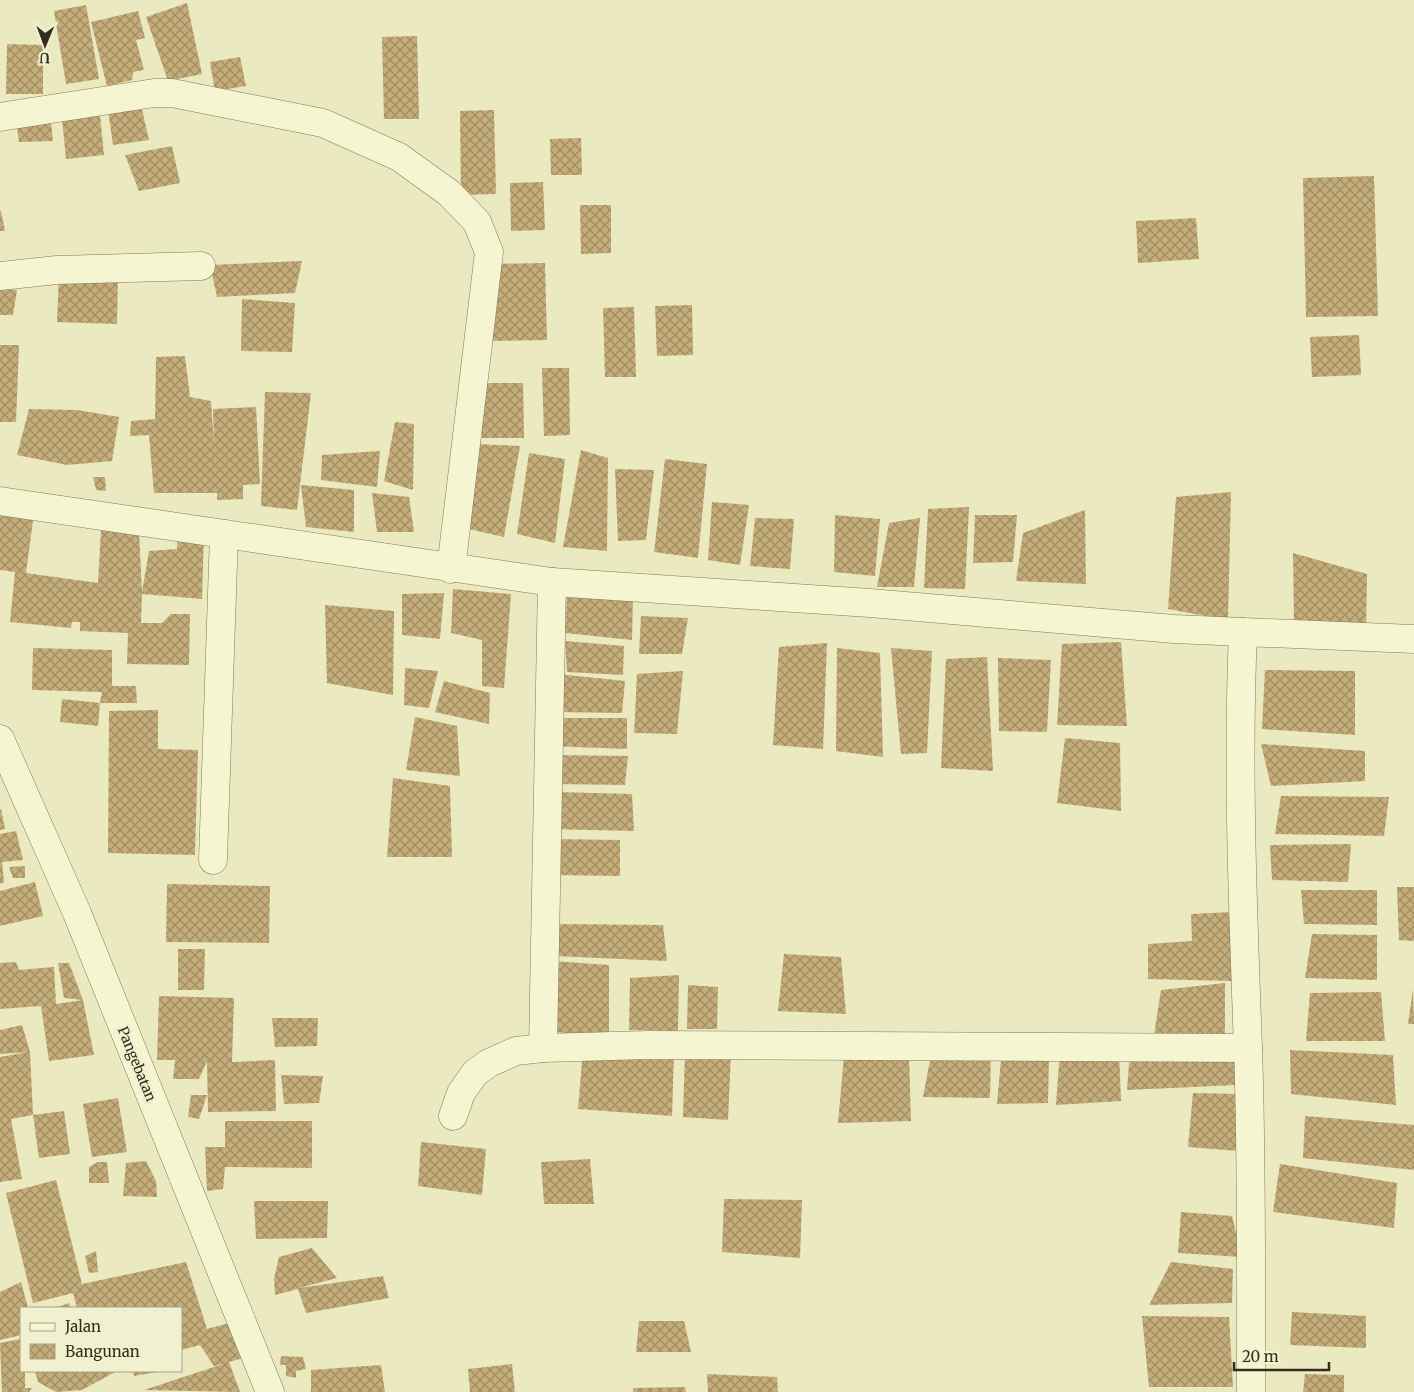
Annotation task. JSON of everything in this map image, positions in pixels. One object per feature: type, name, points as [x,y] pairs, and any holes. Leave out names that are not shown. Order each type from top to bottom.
[{"type":"street","points":[[0,117],[154,93],[172,93],[323,123],[399,157],[449,193],[477,222],[489,252],[451,568]]},
{"type":"street","points":[[0,276],[57,270],[201,266]]},
{"type":"street","points":[[0,501],[552,582],[870,603],[1174,629],[1414,639]]},
{"type":"street","points":[[212,860],[224,534]]},
{"type":"street","points":[[543,1048],[552,582]]},
{"type":"street","points":[[1243,632],[1241,690],[1242,894],[1248,1048],[1251,1392]]},
{"type":"street","name":"Pangebatan","points":[[0,739],[77,913],[270,1392]]},
{"type":"street","points":[[453,1116],[462,1093],[475,1073],[489,1062],[516,1051],[543,1048],[648,1045],[1248,1048]]},
{"type":"building","points":[[187,3],[202,74],[168,81],[146,17]]},
{"type":"building","points":[[86,5],[99,79],[66,84],[54,11]]},
{"type":"building","points":[[138,11],[145,38],[136,40],[144,70],[133,72],[132,80],[107,86],[91,22]]},
{"type":"building","points":[[417,36],[419,119],[384,119],[382,37]]},
{"type":"building","points":[[7,44],[43,45],[43,94],[6,94]]},
{"type":"building","points":[[240,57],[246,86],[215,91],[210,62]]},
{"type":"building","points":[[140,101],[149,140],[113,145],[107,102]]},
{"type":"building","points":[[99,105],[104,155],[66,159],[61,109]]},
{"type":"building","points":[[494,110],[496,194],[461,195],[460,111]]},
{"type":"building","points":[[50,113],[53,141],[19,142],[16,121]]},
{"type":"building","points":[[581,138],[582,175],[551,175],[550,139]]},
{"type":"building","points":[[172,146],[180,183],[139,191],[125,155]]},
{"type":"building","points":[[1374,176],[1378,316],[1306,317],[1303,178]]},
{"type":"building","points":[[543,182],[545,230],[511,231],[510,183]]},
{"type":"building","points":[[580,205],[611,205],[611,253],[581,254]]},
{"type":"building","points":[[1,211],[5,231],[0,231]]},
{"type":"building","points":[[1196,218],[1199,259],[1138,263],[1136,221]]},
{"type":"building","points":[[302,261],[295,293],[217,297],[210,265]]},
{"type":"building","points":[[545,263],[547,340],[489,341],[487,264]]},
{"type":"building","points":[[59,275],[118,276],[117,324],[57,322]]},
{"type":"building","points":[[0,288],[17,290],[13,315],[0,315]]},
{"type":"building","points":[[242,299],[295,303],[292,352],[241,351]]},
{"type":"building","points":[[692,305],[693,355],[657,356],[655,306]]},
{"type":"building","points":[[634,307],[636,377],[605,377],[603,308]]},
{"type":"building","points":[[1359,335],[1361,375],[1312,377],[1310,337]]},
{"type":"building","points":[[0,345],[19,345],[16,422],[0,422]]},
{"type":"building","points":[[185,356],[190,397],[211,401],[214,444],[213,409],[256,407],[260,484],[243,485],[243,499],[217,500],[217,493],[154,493],[149,435],[130,436],[131,421],[155,419],[156,357]]},
{"type":"building","points":[[542,368],[569,368],[570,435],[544,436]]},
{"type":"building","points":[[481,383],[523,383],[524,438],[482,438]]},
{"type":"building","points":[[265,392],[311,393],[297,510],[261,506]]},
{"type":"building","points":[[29,409],[77,410],[119,417],[112,461],[67,465],[17,455]]},
{"type":"building","points":[[395,422],[414,424],[413,490],[384,481]]},
{"type":"building","points":[[473,444],[520,446],[504,537],[460,527]]},
{"type":"building","points":[[581,450],[608,458],[607,551],[563,547]]},
{"type":"building","points":[[380,451],[377,487],[321,480],[322,455]]},
{"type":"building","points":[[529,453],[565,459],[555,543],[517,534]]},
{"type":"building","points":[[665,459],[707,464],[698,558],[654,552]]},
{"type":"building","points":[[615,469],[654,470],[646,540],[618,541]]},
{"type":"building","points":[[93,477],[105,477],[106,491],[96,490]]},
{"type":"building","points":[[301,485],[354,490],[354,532],[306,527]]},
{"type":"building","points":[[1231,492],[1228,620],[1168,609],[1176,497]]},
{"type":"building","points":[[372,493],[409,497],[414,532],[377,532]]},
{"type":"building","points":[[712,502],[749,505],[740,565],[708,560]]},
{"type":"building","points":[[969,507],[965,589],[924,588],[928,509]]},
{"type":"building","points":[[0,509],[34,513],[26,573],[98,583],[101,530],[139,532],[142,592],[149,551],[177,549],[178,532],[204,534],[202,599],[142,594],[141,623],[162,623],[171,614],[190,614],[189,665],[127,664],[128,633],[80,631],[80,622],[72,622],[71,628],[10,622],[15,572],[0,570]]},
{"type":"building","points":[[1085,510],[1086,584],[1016,581],[1023,533]]},
{"type":"building","points":[[835,515],[880,519],[875,576],[834,572]]},
{"type":"building","points":[[975,515],[1017,515],[1013,562],[973,563]]},
{"type":"building","points":[[755,518],[794,519],[790,569],[750,566]]},
{"type":"building","points":[[920,518],[914,587],[877,587],[889,523]]},
{"type":"building","points":[[1293,553],[1367,574],[1366,632],[1294,626]]},
{"type":"building","points":[[453,589],[511,594],[504,688],[482,686],[482,640],[451,633]]},
{"type":"building","points":[[444,593],[440,639],[402,635],[402,594]]},
{"type":"building","points":[[567,593],[633,595],[632,640],[565,633]]},
{"type":"building","points":[[325,605],[394,611],[393,695],[327,683]]},
{"type":"building","points":[[641,616],[688,618],[682,654],[639,654]]},
{"type":"building","points":[[565,641],[624,646],[623,675],[567,672]]},
{"type":"building","points":[[1121,642],[1127,726],[1057,725],[1062,644]]},
{"type":"building","points":[[827,643],[823,749],[773,745],[779,647]]},
{"type":"building","points":[[33,648],[112,650],[112,686],[136,686],[137,703],[100,703],[102,692],[32,690]]},
{"type":"building","points":[[837,648],[880,653],[883,757],[836,751]]},
{"type":"building","points":[[891,648],[932,651],[927,753],[901,754]]},
{"type":"building","points":[[987,657],[993,771],[941,768],[946,659]]},
{"type":"building","points":[[998,658],[1051,660],[1047,732],[999,731]]},
{"type":"building","points":[[405,668],[438,671],[429,708],[404,705]]},
{"type":"building","points":[[1265,670],[1355,671],[1355,735],[1262,729]]},
{"type":"building","points":[[683,671],[677,734],[634,733],[637,674]]},
{"type":"building","points":[[557,674],[625,681],[622,713],[556,712]]},
{"type":"building","points":[[444,681],[490,693],[489,724],[435,712]]},
{"type":"building","points":[[62,699],[100,703],[98,726],[60,722]]},
{"type":"building","points":[[158,710],[158,749],[198,750],[195,855],[108,853],[109,711]]},
{"type":"building","points":[[415,717],[457,726],[460,776],[406,770]]},
{"type":"building","points":[[554,718],[627,718],[627,749],[550,746]]},
{"type":"building","points":[[1065,738],[1120,743],[1121,811],[1057,803]]},
{"type":"building","points":[[1261,744],[1365,751],[1365,781],[1271,786]]},
{"type":"building","points":[[553,755],[628,756],[625,785],[552,784]]},
{"type":"building","points":[[393,778],[450,786],[452,857],[387,857]]},
{"type":"building","points":[[554,792],[632,794],[634,831],[548,829]]},
{"type":"building","points":[[1281,796],[1389,797],[1384,836],[1275,834]]},
{"type":"building","points":[[0,810],[5,829],[0,830]]},
{"type":"building","points":[[16,831],[23,860],[2,862],[4,882],[0,884],[0,834]]},
{"type":"building","points":[[553,839],[620,840],[620,876],[551,875]]},
{"type":"building","points":[[1351,844],[1348,882],[1272,880],[1270,845]]},
{"type":"building","points":[[25,866],[25,878],[13,878],[9,867]]},
{"type":"building","points":[[35,882],[43,916],[0,926],[0,891]]},
{"type":"building","points":[[167,884],[270,886],[269,943],[166,942]]},
{"type":"building","points":[[1397,887],[1414,887],[1414,941],[1399,940]]},
{"type":"building","points":[[1301,890],[1377,890],[1377,925],[1304,924]]},
{"type":"building","points":[[1234,912],[1231,981],[1148,979],[1148,944],[1192,941],[1191,914]]},
{"type":"building","points":[[552,924],[663,925],[667,961],[554,956]]},
{"type":"building","points":[[1312,934],[1377,935],[1377,980],[1305,978]]},
{"type":"building","points":[[178,949],[205,949],[204,990],[178,990]]},
{"type":"building","points":[[784,954],[841,957],[846,1014],[778,1011]]},
{"type":"building","points":[[552,961],[609,965],[609,1037],[545,1031]]},
{"type":"building","points":[[16,962],[19,970],[54,967],[56,1004],[83,1000],[94,1055],[49,1061],[41,1006],[0,1009],[0,963]]},
{"type":"building","points":[[58,963],[69,963],[83,1000],[64,998]]},
{"type":"building","points":[[679,975],[678,1031],[629,1030],[630,978]]},
{"type":"building","points":[[1225,983],[1225,1039],[1154,1035],[1161,990]]},
{"type":"building","points":[[688,985],[718,987],[717,1029],[687,1029]]},
{"type":"building","points":[[1413,989],[1414,1024],[1408,1024]]},
{"type":"building","points":[[1381,992],[1385,1041],[1306,1041],[1310,993]]},
{"type":"building","points":[[159,996],[234,998],[232,1062],[275,1060],[276,1111],[208,1112],[207,1061],[199,1079],[173,1079],[175,1060],[157,1060]]},
{"type":"building","points":[[272,1018],[318,1018],[317,1046],[275,1047]]},
{"type":"building","points":[[22,1025],[30,1052],[33,1115],[11,1119],[22,1179],[0,1182],[0,1057],[28,1052],[0,1054],[0,1030]]},
{"type":"building","points":[[583,1050],[674,1053],[672,1116],[578,1109]]},
{"type":"building","points":[[1290,1050],[1393,1055],[1396,1105],[1291,1094]]},
{"type":"building","points":[[685,1051],[731,1053],[728,1120],[683,1117]]},
{"type":"building","points":[[1060,1051],[1119,1051],[1121,1101],[1056,1105]]},
{"type":"building","points":[[1130,1051],[1238,1053],[1237,1085],[1127,1090]]},
{"type":"building","points":[[991,1054],[990,1098],[923,1097],[930,1060]]},
{"type":"building","points":[[909,1055],[911,1121],[838,1123],[844,1056]]},
{"type":"building","points":[[1049,1055],[1048,1103],[997,1104],[1001,1059]]},
{"type":"building","points":[[281,1075],[323,1076],[319,1103],[284,1104]]},
{"type":"building","points":[[1193,1093],[1237,1094],[1238,1151],[1188,1147]]},
{"type":"building","points":[[191,1095],[207,1095],[199,1119],[188,1117]]},
{"type":"building","points":[[118,1098],[127,1152],[92,1157],[83,1104]]},
{"type":"building","points":[[64,1111],[70,1154],[39,1158],[33,1115]]},
{"type":"building","points":[[1305,1116],[1414,1125],[1414,1170],[1303,1158]]},
{"type":"building","points":[[225,1121],[312,1121],[312,1168],[225,1167],[223,1189],[207,1191],[205,1147],[225,1147]]},
{"type":"building","points":[[421,1142],[486,1149],[482,1195],[418,1186]]},
{"type":"building","points":[[590,1159],[594,1204],[544,1204],[541,1162]]},
{"type":"building","points":[[146,1161],[156,1181],[157,1197],[123,1196],[126,1163]]},
{"type":"building","points":[[98,1162],[107,1162],[109,1183],[89,1183],[89,1167]]},
{"type":"building","points":[[1280,1164],[1397,1183],[1394,1228],[1273,1212]]},
{"type":"building","points":[[56,1180],[82,1284],[186,1262],[207,1329],[237,1321],[247,1357],[229,1362],[240,1392],[144,1390],[223,1364],[214,1366],[200,1345],[182,1350],[182,1307],[77,1307],[73,1293],[33,1303],[6,1193]]},
{"type":"building","points":[[724,1199],[802,1200],[800,1258],[722,1252]]},
{"type":"building","points":[[254,1201],[328,1201],[327,1238],[256,1239]]},
{"type":"building","points":[[1181,1212],[1232,1216],[1242,1257],[1178,1253]]},
{"type":"building","points":[[312,1248],[337,1278],[299,1288],[383,1276],[389,1298],[306,1313],[298,1289],[275,1295],[274,1279],[279,1257]]},
{"type":"building","points":[[96,1251],[98,1272],[89,1273],[85,1256]]},
{"type":"building","points":[[1171,1262],[1233,1269],[1232,1303],[1149,1305]]},
{"type":"building","points":[[21,1282],[28,1307],[20,1307],[20,1335],[0,1340],[0,1292]]},
{"type":"building","points":[[70,1303],[70,1307],[56,1307]]},
{"type":"building","points":[[1292,1312],[1366,1316],[1366,1348],[1290,1345]]},
{"type":"building","points":[[1142,1316],[1229,1317],[1233,1387],[1149,1387]]},
{"type":"building","points":[[639,1321],[684,1321],[691,1352],[636,1352]]},
{"type":"building","points":[[20,1339],[20,1372],[25,1372],[25,1388],[32,1388],[29,1392],[2,1392],[0,1343]]},
{"type":"building","points":[[281,1356],[303,1357],[306,1369],[296,1371],[296,1378],[286,1376],[286,1365],[280,1365]]},
{"type":"building","points":[[512,1364],[515,1392],[470,1392],[468,1369]]},
{"type":"building","points":[[381,1365],[385,1392],[311,1392],[311,1370]]},
{"type":"building","points":[[35,1372],[115,1372],[82,1390],[56,1392],[38,1382]]},
{"type":"building","points":[[133,1372],[157,1372],[134,1376]]},
{"type":"building","points":[[707,1374],[777,1377],[778,1392],[708,1392]]},
{"type":"building","points":[[1305,1374],[1344,1375],[1344,1392],[1303,1392]]},
{"type":"building","points":[[685,1387],[686,1392],[633,1392],[633,1388]]}]
